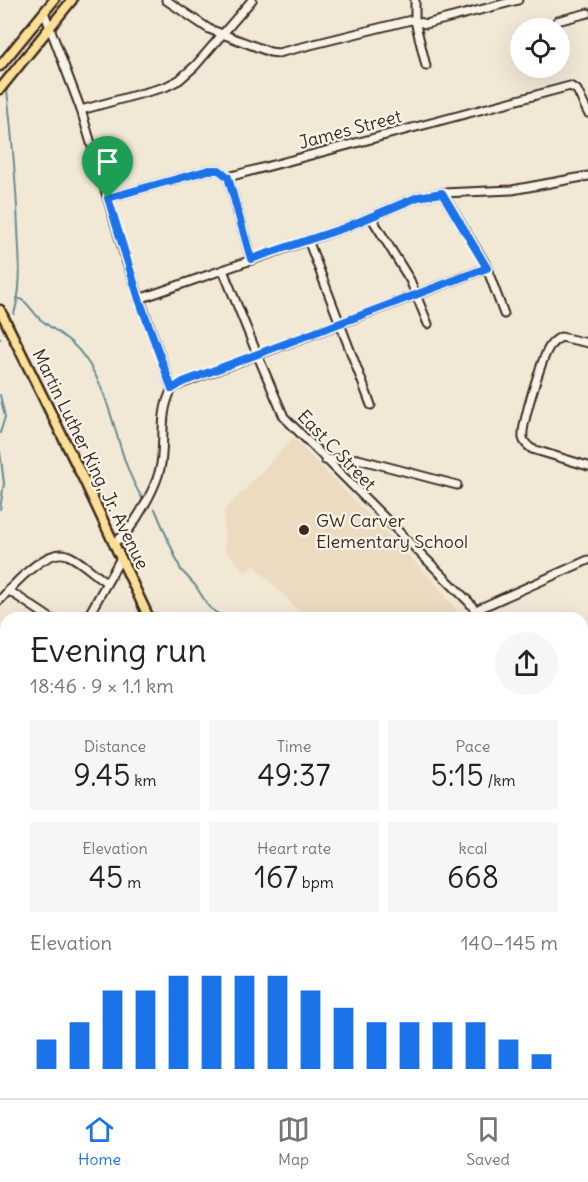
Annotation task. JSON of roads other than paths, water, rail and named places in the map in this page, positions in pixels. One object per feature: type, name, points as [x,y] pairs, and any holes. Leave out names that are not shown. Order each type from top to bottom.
[{"type":"main road","points":[[0,66],[54,0]]},
{"type":"main road","points":[[0,89],[72,0]]},
{"type":"main road","name":"Martin Luther King, Jr. Avenue","points":[[1,313],[146,612]]},
{"type":"street","points":[[166,0],[202,25],[270,52],[282,53],[399,23],[415,21],[426,24],[518,0]]},
{"type":"street","points":[[81,110],[165,87],[179,80],[195,66],[252,0]]},
{"type":"street","points":[[415,0],[415,21],[426,66]]},
{"type":"street","points":[[44,12],[81,110],[139,299],[172,389]]},
{"type":"street","points":[[569,18],[588,13]]},
{"type":"street","name":"James Street","points":[[108,198],[209,170],[219,170],[228,177],[570,86],[577,90],[588,113]]},
{"type":"street","points":[[139,299],[308,240],[418,197],[442,193],[512,190],[588,176]]},
{"type":"street","points":[[228,177],[251,259]]},
{"type":"street","points":[[442,193],[487,268],[504,314]]},
{"type":"street","points":[[370,217],[410,280],[428,324]]},
{"type":"street","points":[[308,240],[371,405]]},
{"type":"street","points":[[113,543],[126,535],[156,483],[161,463],[164,410],[172,389],[183,382],[487,268]]},
{"type":"street","name":"East C Street","points":[[223,270],[284,417],[476,610]]},
{"type":"street","points":[[588,344],[561,337],[550,345],[536,382],[523,438],[532,449],[588,466]]},
{"type":"street","points":[[325,460],[358,459],[457,485]]},
{"type":"street","points":[[0,600],[8,590],[53,554],[72,556],[95,576],[106,582]]},
{"type":"street","points":[[90,612],[121,558]]},
{"type":"street","points":[[476,610],[588,560]]},
{"type":"street","points":[[8,590],[41,612]]},
{"type":"waterway","points":[[7,90],[20,261],[19,292],[14,314]]},
{"type":"waterway","points":[[17,298],[24,301],[40,319],[70,341],[85,358],[103,391],[126,463],[142,498]]},
{"type":"waterway","points":[[0,395],[5,417],[0,433]]},
{"type":"waterway","points":[[0,452],[4,483],[0,509]]},
{"type":"waterway","points":[[155,509],[181,570],[215,612]]},
{"type":"place","name":"GW Carver Elementary School","points":[[304,530]]}]
